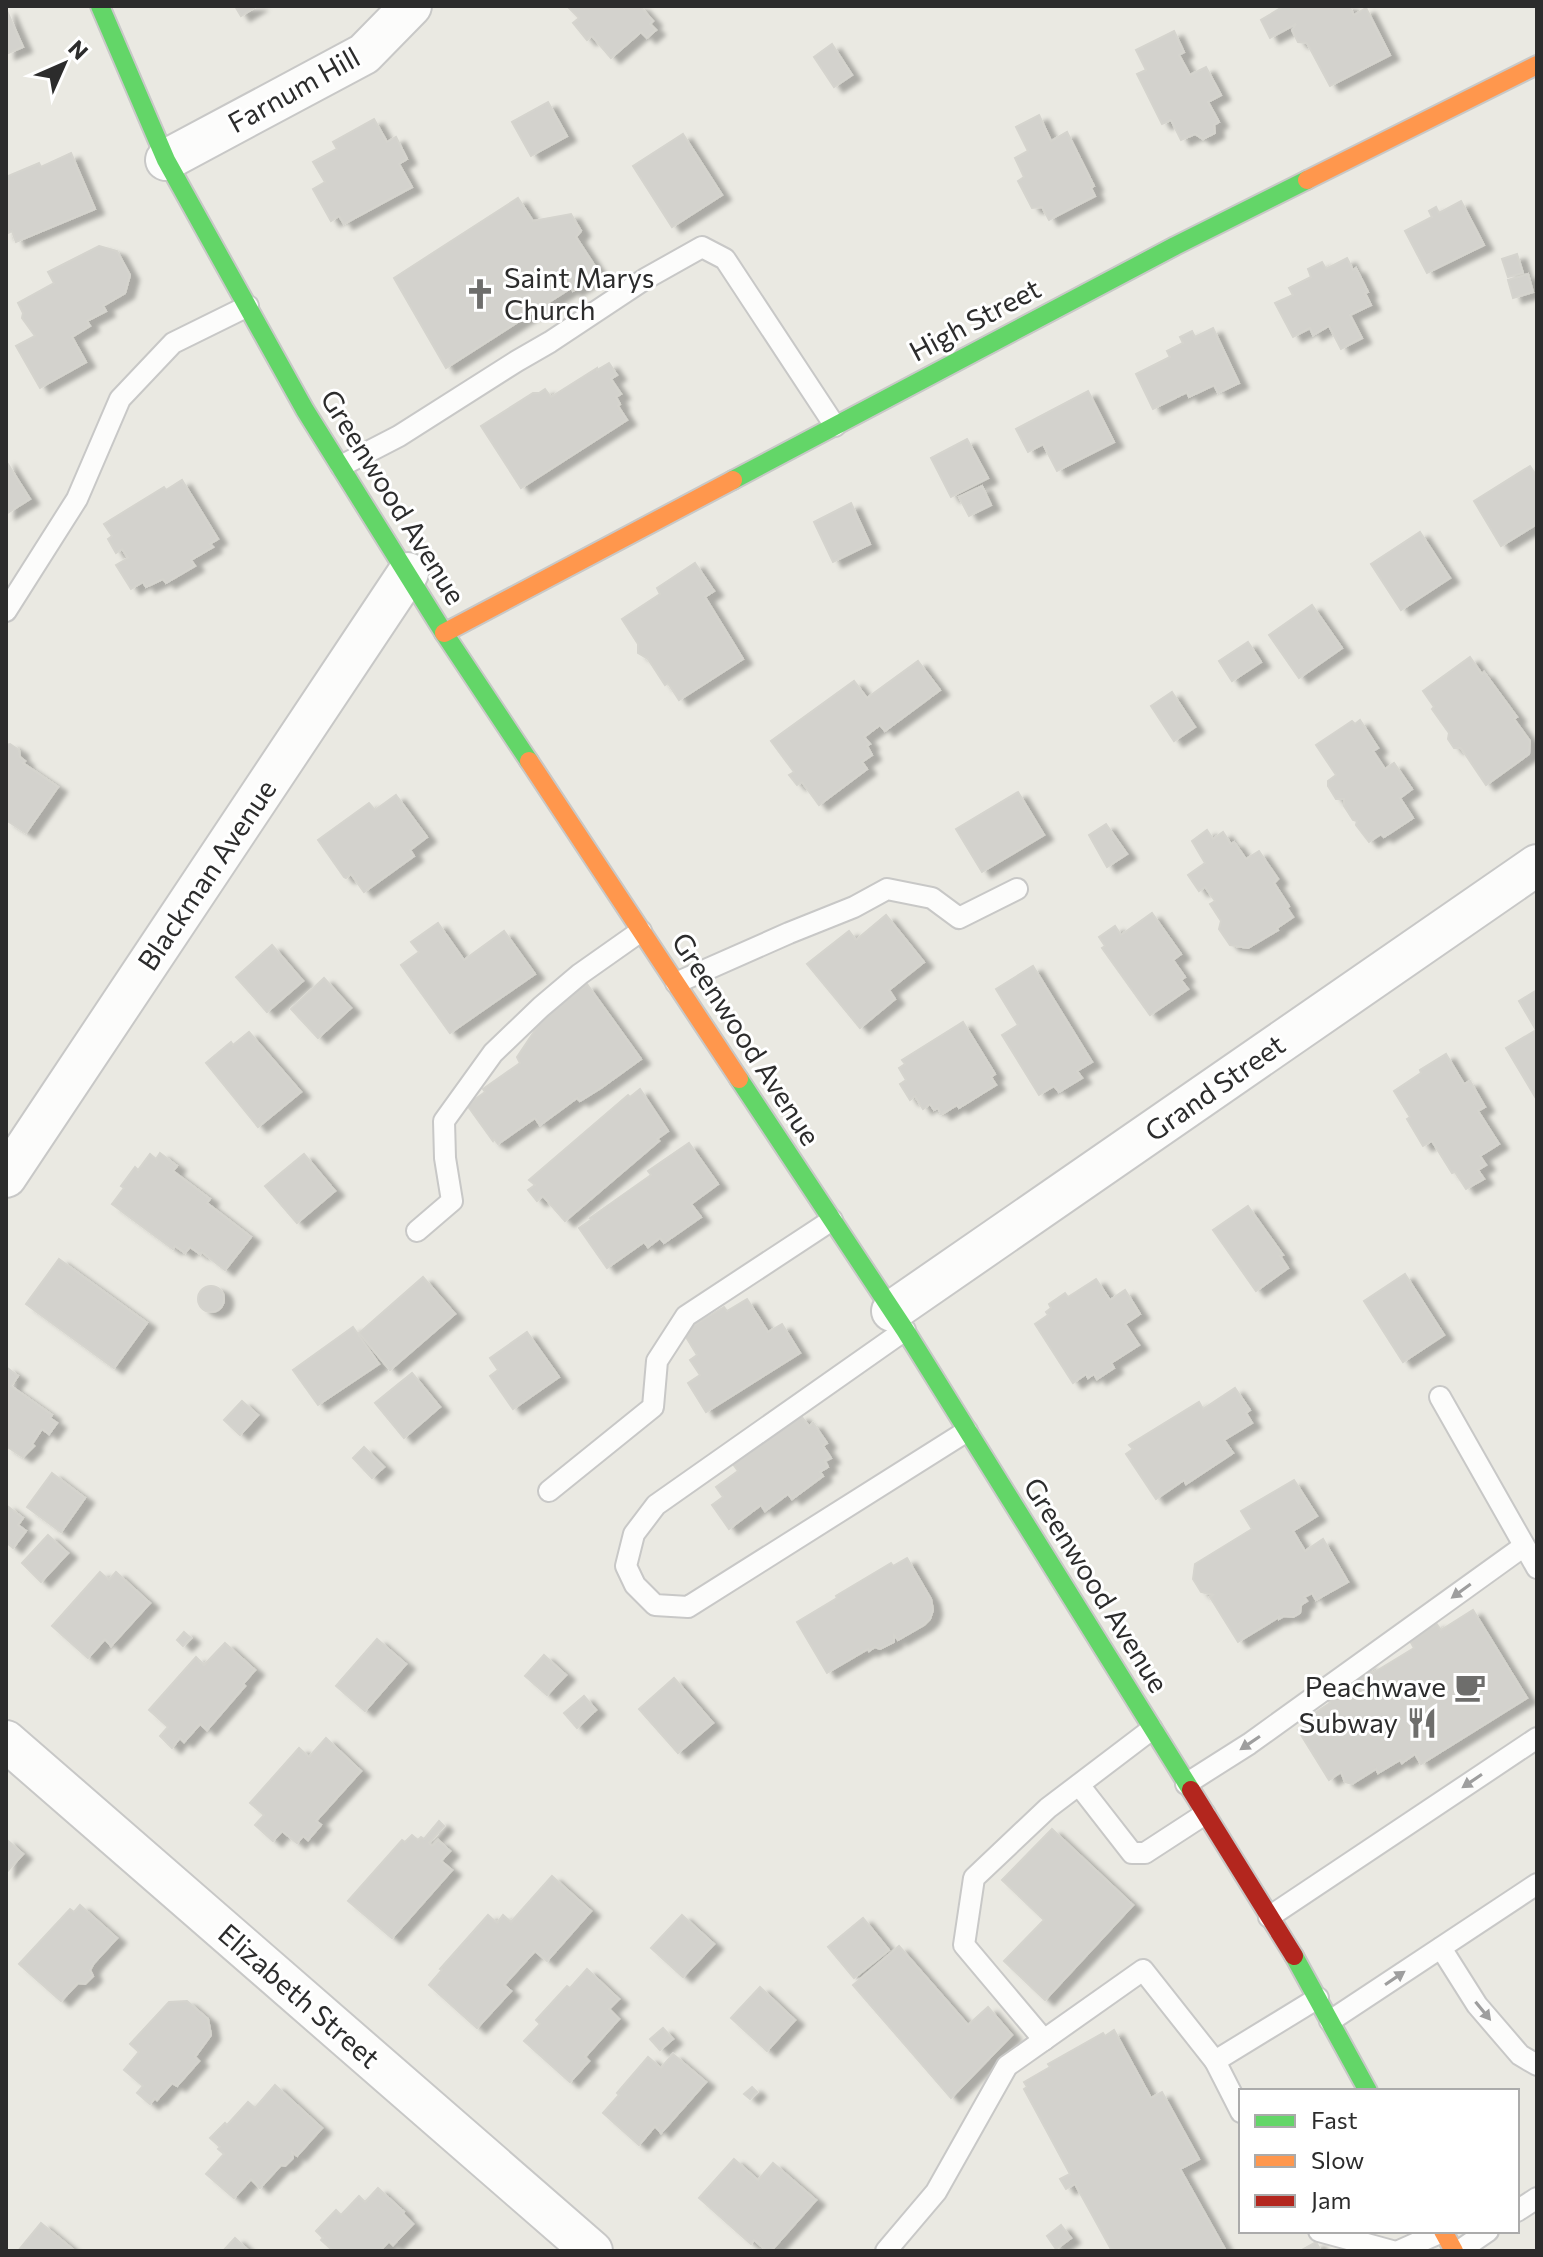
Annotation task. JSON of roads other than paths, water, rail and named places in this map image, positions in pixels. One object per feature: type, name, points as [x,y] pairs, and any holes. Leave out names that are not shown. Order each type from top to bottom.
[{"type":"main road","name":"Greenwood Avenue","points":[[100,6],[166,160],[305,410],[444,633],[898,1320],[1269,1917],[1318,1998],[1367,2089]]},
{"type":"main road","name":"High Street","points":[[444,633],[1175,246],[1537,65]]},
{"type":"main road","points":[[1445,2233],[1456,2251]]},
{"type":"street","name":"Farnum Hill","points":[[166,160],[364,54],[411,6]]},
{"type":"street","name":"Blackman Avenue","points":[[6,1177],[408,573]]},
{"type":"street","name":"Grand Street","points":[[898,1320],[1537,865]]},
{"type":"street","name":"Elizabeth Street","points":[[6,1741],[592,2251]]},
{"type":"lane","points":[[341,466],[399,436],[645,279],[702,247],[725,259],[835,426]]},
{"type":"lane","points":[[6,611],[77,499],[120,399],[173,343],[248,306]]},
{"type":"lane","points":[[676,983],[854,907],[887,889],[932,898],[959,918],[1017,889]]},
{"type":"lane","points":[[417,1231],[452,1201],[445,1158],[444,1121],[493,1053],[570,982],[641,931]]},
{"type":"lane","points":[[549,1491],[653,1407],[657,1361],[686,1316],[832,1220]]},
{"type":"lane","points":[[898,1320],[656,1505],[634,1534],[626,1566],[635,1585],[655,1605],[688,1607],[967,1431]]},
{"type":"lane","points":[[1440,1397],[1537,1568]]},
{"type":"lane","points":[[1186,1784],[1249,1744],[1524,1546]]},
{"type":"lane","points":[[1044,2040],[964,1945],[974,1878],[1048,1808],[1152,1729]]},
{"type":"lane","points":[[1269,1917],[1537,1738]]},
{"type":"lane","points":[[1079,1785],[1132,1853],[1145,1853],[1205,1814]]},
{"type":"lane","points":[[1330,2021],[1537,1884]]},
{"type":"lane","points":[[1441,1948],[1477,2005],[1520,2055],[1537,2065]]},
{"type":"lane","points":[[886,2251],[936,2192],[1007,2066],[1143,1970],[1215,2061],[1239,2108]]},
{"type":"lane","points":[[1215,2061],[1318,1998]]},
{"type":"lane","points":[[1519,2210],[1537,2198]]},
{"type":"lane","points":[[1326,2233],[1392,2251]]},
{"type":"lane","points":[[1399,2251],[1440,2233]]},
{"type":"lane","points":[[1456,2251],[1485,2233]]},
{"type":"place","name":"Saint Marys Church","points":[[480,294]]},
{"type":"place","name":"Peachwave","points":[[1470,1687]]},
{"type":"place","name":"Subway","points":[[1422,1723]]}]
